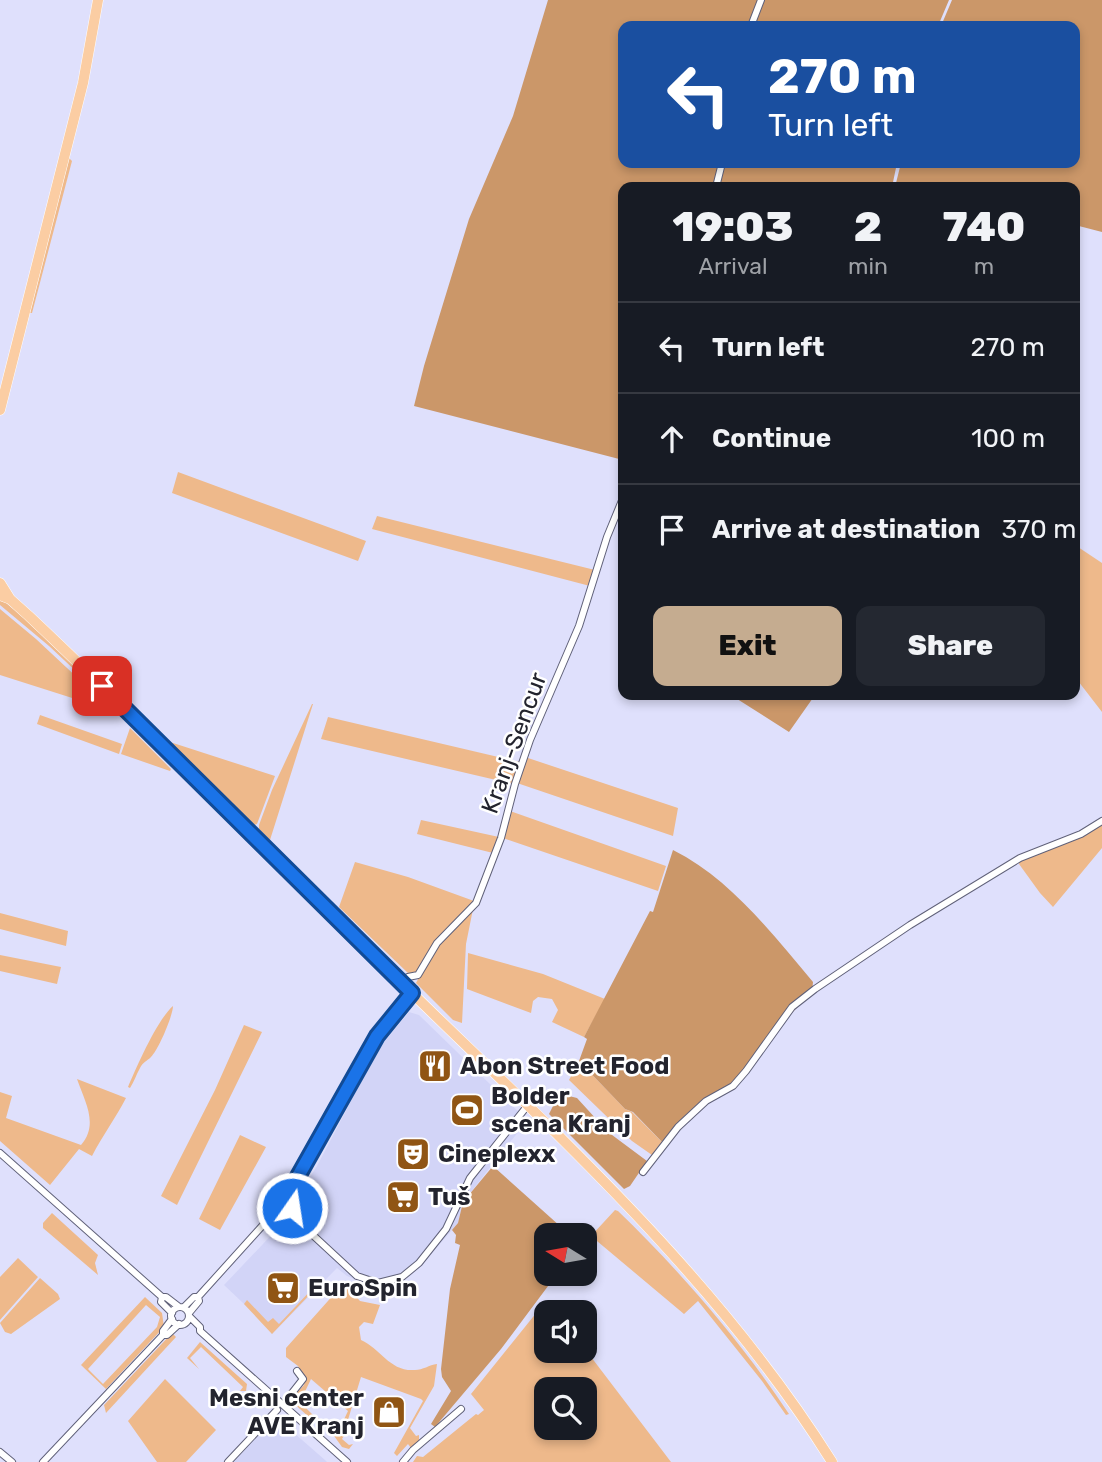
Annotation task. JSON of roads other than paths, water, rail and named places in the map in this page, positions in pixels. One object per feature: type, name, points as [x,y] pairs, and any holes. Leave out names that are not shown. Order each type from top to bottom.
[{"type":"main road","points":[[0,410],[83,83],[98,0]]},
{"type":"main road","points":[[3,591],[156,738],[638,1214],[703,1287],[771,1371],[831,1461]]},
{"type":"street","points":[[753,21],[761,0]]},
{"type":"street","name":"Kranj-Sencur","points":[[408,977],[418,975],[437,943],[476,903],[501,838],[530,740],[579,626],[618,510]]},
{"type":"street","points":[[643,1172],[678,1127],[706,1101],[733,1086],[792,1007],[815,989],[920,919],[1020,858],[1081,834],[1102,821]]},
{"type":"street","points":[[287,1196],[377,1036],[412,993]]},
{"type":"street","points":[[289,1213],[357,1276],[378,1283],[402,1277],[419,1263],[446,1230],[470,1178],[528,1105]]},
{"type":"street","points":[[0,1153],[162,1297],[185,1311],[200,1327],[200,1331],[347,1462]]},
{"type":"street","points":[[279,1194],[287,1196],[292,1204],[289,1213],[281,1217],[273,1214],[269,1207],[271,1199],[279,1194]]},
{"type":"street","points":[[43,1462],[163,1335],[172,1316],[199,1301],[198,1297],[273,1214]]},
{"type":"street","points":[[162,1297],[161,1302],[172,1316],[196,1332],[200,1331]]},
{"type":"street","points":[[163,1335],[182,1324],[185,1311]]},
{"type":"street","points":[[288,1398],[303,1379],[297,1371]]},
{"type":"street","points":[[403,1462],[461,1409]]},
{"type":"street","points":[[228,1462],[276,1410]]},
{"type":"street","points":[[0,1452],[12,1462]]},
{"type":"place","name":"Abon Street Food","points":[[435,1066]]},
{"type":"place","name":"Bolder scena Kranj","points":[[467,1110]]},
{"type":"place","name":"Cineplexx","points":[[413,1154]]},
{"type":"place","name":"Tuš","points":[[403,1197]]},
{"type":"place","name":"EuroSpin","points":[[283,1288]]},
{"type":"place","name":"Mesni center AVE Kranj","points":[[389,1412]]}]
